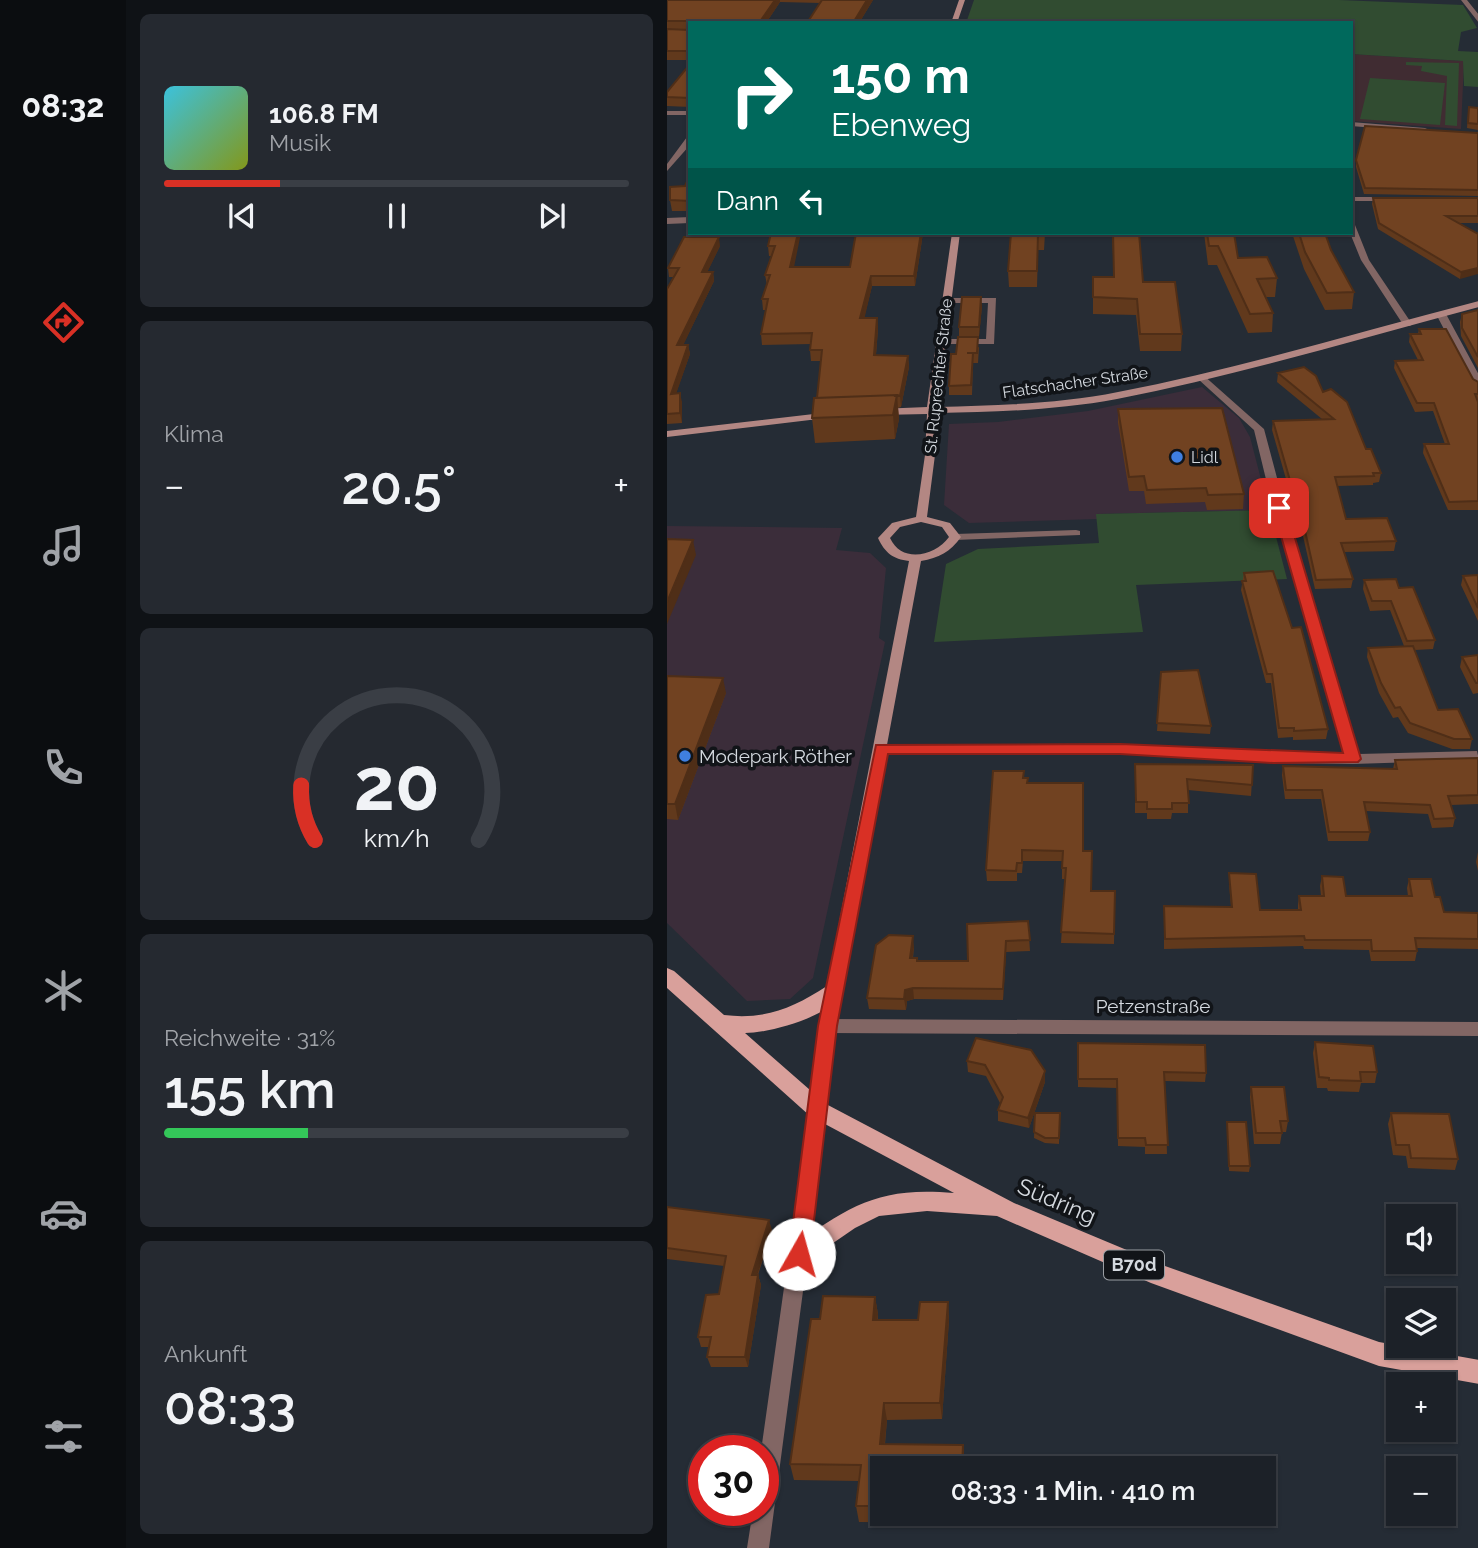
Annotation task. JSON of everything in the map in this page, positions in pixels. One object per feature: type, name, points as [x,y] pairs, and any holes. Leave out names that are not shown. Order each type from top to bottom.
[{"type":"main road","name":"Südring","points":[[667,976],[818,1110],[1006,1210],[1159,1275],[1379,1354],[1478,1372]]},
{"type":"main road","points":[[717,1022],[744,1026],[777,1023],[804,1012],[834,992]]},
{"type":"main road","points":[[799,1254],[862,1213],[891,1203],[925,1200],[1006,1210]]},
{"type":"street","points":[[955,21],[962,0]]},
{"type":"street","points":[[1464,0],[1478,21]]},
{"type":"street","points":[[667,113],[688,113]]},
{"type":"street","points":[[1353,124],[1440,131]]},
{"type":"street","points":[[667,169],[688,141]]},
{"type":"street","points":[[1353,199],[1402,199]]},
{"type":"street","points":[[667,221],[688,220]]},
{"type":"street","points":[[1353,230],[1365,260],[1407,324]]},
{"type":"street","name":"St. Ruprechter Straße","points":[[921,519],[930,455],[932,411],[956,235]]},
{"type":"street","points":[[941,342],[991,342],[993,300],[946,301]]},
{"type":"street","name":"Flatschacher Straße","points":[[870,413],[1051,404],[1115,396],[1202,377],[1478,304]]},
{"type":"street","points":[[1442,314],[1478,386]]},
{"type":"street","points":[[1202,377],[1259,429],[1279,508],[1353,759]]},
{"type":"street","points":[[667,433],[845,414]]},
{"type":"street","points":[[921,519],[946,525],[955,537],[951,547],[942,553],[916,558],[892,552],[884,538],[896,524],[921,519]]},
{"type":"street","points":[[955,537],[1076,533]]},
{"type":"street","points":[[758,1548],[799,1254],[827,1026],[916,558]]},
{"type":"street","points":[[881,749],[1120,749],[1273,758],[1353,759],[1477,756]]},
{"type":"street","name":"Petzenstraße","points":[[827,1026],[1478,1029]]},
{"type":"shaded area","points":[[1353,54],[1464,61],[1461,129],[1353,121]]},
{"type":"shaded area","points":[[1202,387],[1239,418],[1250,437],[1269,510],[1097,514],[1097,519],[969,523],[944,505],[949,424],[998,422],[1088,411]]},
{"type":"shaded area","points":[[667,526],[842,528],[836,550],[870,553],[886,568],[879,638],[885,642],[813,978],[790,999],[747,1001],[667,923]]},
{"type":"green space","points":[[974,0],[1339,0],[1463,5],[1477,28],[1461,32],[1458,51],[1478,52],[1478,87],[1464,86],[1463,61],[1353,54],[1353,21],[967,21]]},
{"type":"green space","points":[[1406,62],[1459,63],[1457,126],[1445,125],[1447,76],[1421,71],[1422,66],[1406,65]]},
{"type":"green space","points":[[1370,78],[1445,83],[1440,125],[1360,119]]},
{"type":"green space","points":[[1269,510],[1287,579],[1136,585],[1143,632],[934,642],[946,564],[978,549],[1099,543],[1096,514]]},
{"type":"building","points":[[667,0],[775,0],[760,21],[667,21]]},
{"type":"building","points":[[822,0],[867,0],[854,21],[808,21]]},
{"type":"building","points":[[667,29],[688,30],[688,51],[667,51]]},
{"type":"building","points":[[688,66],[688,98],[667,97],[667,92]]},
{"type":"building","points":[[1469,107],[1478,108],[1478,124],[1468,123]]},
{"type":"building","points":[[1365,126],[1478,133],[1478,190],[1365,188],[1356,160]]},
{"type":"building","points":[[688,179],[688,201],[670,200],[670,187],[685,186]]},
{"type":"building","points":[[1373,198],[1478,198],[1478,216],[1446,216],[1478,234],[1478,268],[1461,272],[1379,223]]},
{"type":"building","points":[[771,235],[798,235],[790,267],[850,267],[856,235],[921,235],[914,276],[871,276],[860,318],[877,318],[874,355],[908,356],[900,396],[817,398],[822,350],[810,350],[812,333],[761,334],[768,299],[762,299],[770,275],[765,275],[775,246],[768,246]]},
{"type":"building","points":[[1011,235],[1038,235],[1037,271],[1008,271]]},
{"type":"building","points":[[1113,235],[1139,235],[1143,282],[1175,282],[1182,334],[1140,334],[1137,299],[1093,297],[1093,277],[1114,277]]},
{"type":"building","points":[[1207,235],[1234,235],[1238,258],[1267,257],[1277,278],[1257,279],[1273,313],[1250,314],[1218,246],[1209,246]]},
{"type":"building","points":[[1300,235],[1326,235],[1354,292],[1327,293],[1305,252]]},
{"type":"building","points":[[684,237],[719,237],[702,272],[713,272],[677,345],[688,345],[671,394],[680,393],[680,413],[667,414],[667,289],[679,268],[668,268]]},
{"type":"building","points":[[962,297],[981,297],[979,327],[959,327]]},
{"type":"building","points":[[1478,310],[1478,357],[1462,328],[1462,314]]},
{"type":"building","points":[[1419,329],[1446,329],[1473,379],[1478,382],[1478,394],[1475,394],[1478,402],[1478,501],[1449,502],[1424,444],[1449,444],[1434,403],[1417,403],[1395,361],[1423,360],[1410,334],[1421,334]]},
{"type":"building","points":[[958,337],[978,337],[977,353],[973,353],[971,385],[949,386],[951,354],[956,354]]},
{"type":"building","points":[[1304,367],[1316,376],[1323,392],[1331,389],[1347,402],[1366,449],[1371,449],[1381,473],[1373,473],[1374,476],[1335,477],[1346,519],[1387,518],[1396,541],[1341,543],[1353,579],[1316,580],[1299,504],[1297,505],[1273,421],[1334,419],[1278,373]]},
{"type":"building","points":[[897,395],[893,415],[812,418],[814,398]]},
{"type":"building","name":"Lidl","points":[[1222,408],[1244,494],[1208,495],[1206,488],[1147,490],[1144,476],[1129,477],[1118,409]]},
{"type":"building","points":[[667,539],[693,540],[667,602]]},
{"type":"building","points":[[1273,571],[1292,628],[1301,627],[1328,729],[1294,731],[1294,728],[1279,728],[1272,674],[1267,674],[1242,581],[1246,581],[1244,573]]},
{"type":"building","points":[[1478,575],[1478,608],[1463,576]]},
{"type":"building","points":[[1396,579],[1399,588],[1413,587],[1435,640],[1407,641],[1391,601],[1372,601],[1364,580]]},
{"type":"building","points":[[1413,646],[1438,710],[1458,709],[1472,739],[1454,739],[1410,723],[1400,707],[1395,708],[1381,683],[1368,648]]},
{"type":"building","points":[[1478,655],[1478,683],[1476,683],[1462,657]]},
{"type":"building","points":[[1198,670],[1211,726],[1157,723],[1161,672]]},
{"type":"building","name":"Modepark Röther","points":[[667,676],[723,678],[675,804],[667,804]]},
{"type":"building","points":[[1478,758],[1478,795],[1448,796],[1455,818],[1434,819],[1430,805],[1364,802],[1370,832],[1329,832],[1322,790],[1286,790],[1283,766],[1397,769],[1395,760]]},
{"type":"building","points":[[1135,764],[1253,765],[1252,785],[1187,779],[1189,803],[1172,803],[1172,809],[1147,809],[1147,802],[1136,802]]},
{"type":"building","points":[[993,771],[1024,771],[1023,778],[1028,778],[1027,783],[1083,783],[1083,851],[1092,851],[1091,891],[1115,891],[1114,934],[1061,932],[1066,868],[1062,868],[1063,851],[1022,850],[1022,863],[1017,863],[1016,871],[986,870]]},
{"type":"building","points":[[1229,873],[1256,874],[1260,910],[1301,910],[1299,896],[1324,896],[1322,876],[1343,877],[1346,896],[1412,896],[1409,879],[1431,879],[1435,897],[1440,897],[1444,912],[1478,913],[1478,939],[1415,938],[1417,951],[1372,951],[1371,940],[1305,940],[1304,936],[1165,939],[1164,906],[1232,907]]},
{"type":"building","points":[[1028,921],[1030,940],[1006,941],[1003,989],[913,988],[905,990],[904,999],[867,998],[876,945],[889,935],[913,936],[910,958],[917,958],[917,961],[968,961],[967,924]]},
{"type":"building","points":[[976,1038],[1031,1050],[1045,1071],[1028,1118],[998,1110],[1003,1097],[985,1065],[967,1061]]},
{"type":"building","points":[[1315,1042],[1373,1046],[1377,1072],[1360,1072],[1361,1081],[1319,1077]]},
{"type":"building","points":[[1078,1043],[1205,1045],[1206,1073],[1164,1072],[1168,1145],[1146,1145],[1145,1138],[1118,1138],[1117,1079],[1078,1079]]},
{"type":"building","points":[[1251,1087],[1284,1087],[1288,1121],[1280,1121],[1282,1133],[1256,1133]]},
{"type":"building","points":[[1035,1113],[1060,1113],[1059,1138],[1045,1138],[1034,1132]]},
{"type":"building","points":[[1391,1113],[1449,1114],[1458,1159],[1411,1158],[1409,1145],[1396,1145]]},
{"type":"building","points":[[1227,1122],[1246,1122],[1250,1166],[1229,1166]]},
{"type":"building","points":[[667,1207],[769,1220],[752,1275],[758,1275],[745,1357],[707,1357],[711,1337],[698,1337],[706,1295],[719,1294],[726,1256],[667,1248]]},
{"type":"building","points":[[823,1296],[875,1297],[873,1320],[918,1320],[920,1302],[948,1302],[940,1403],[884,1403],[880,1444],[963,1445],[963,1456],[870,1456],[870,1506],[856,1506],[861,1465],[790,1464],[811,1319],[820,1319]]},
{"type":"place","name":"Lidl","points":[[1177,457]]},
{"type":"place","name":"Modepark Röther","points":[[685,756]]},
{"type":"route","points":[[799,1254],[827,1026],[881,749],[1120,749],[1273,758],[1353,759],[1279,508]]}]
